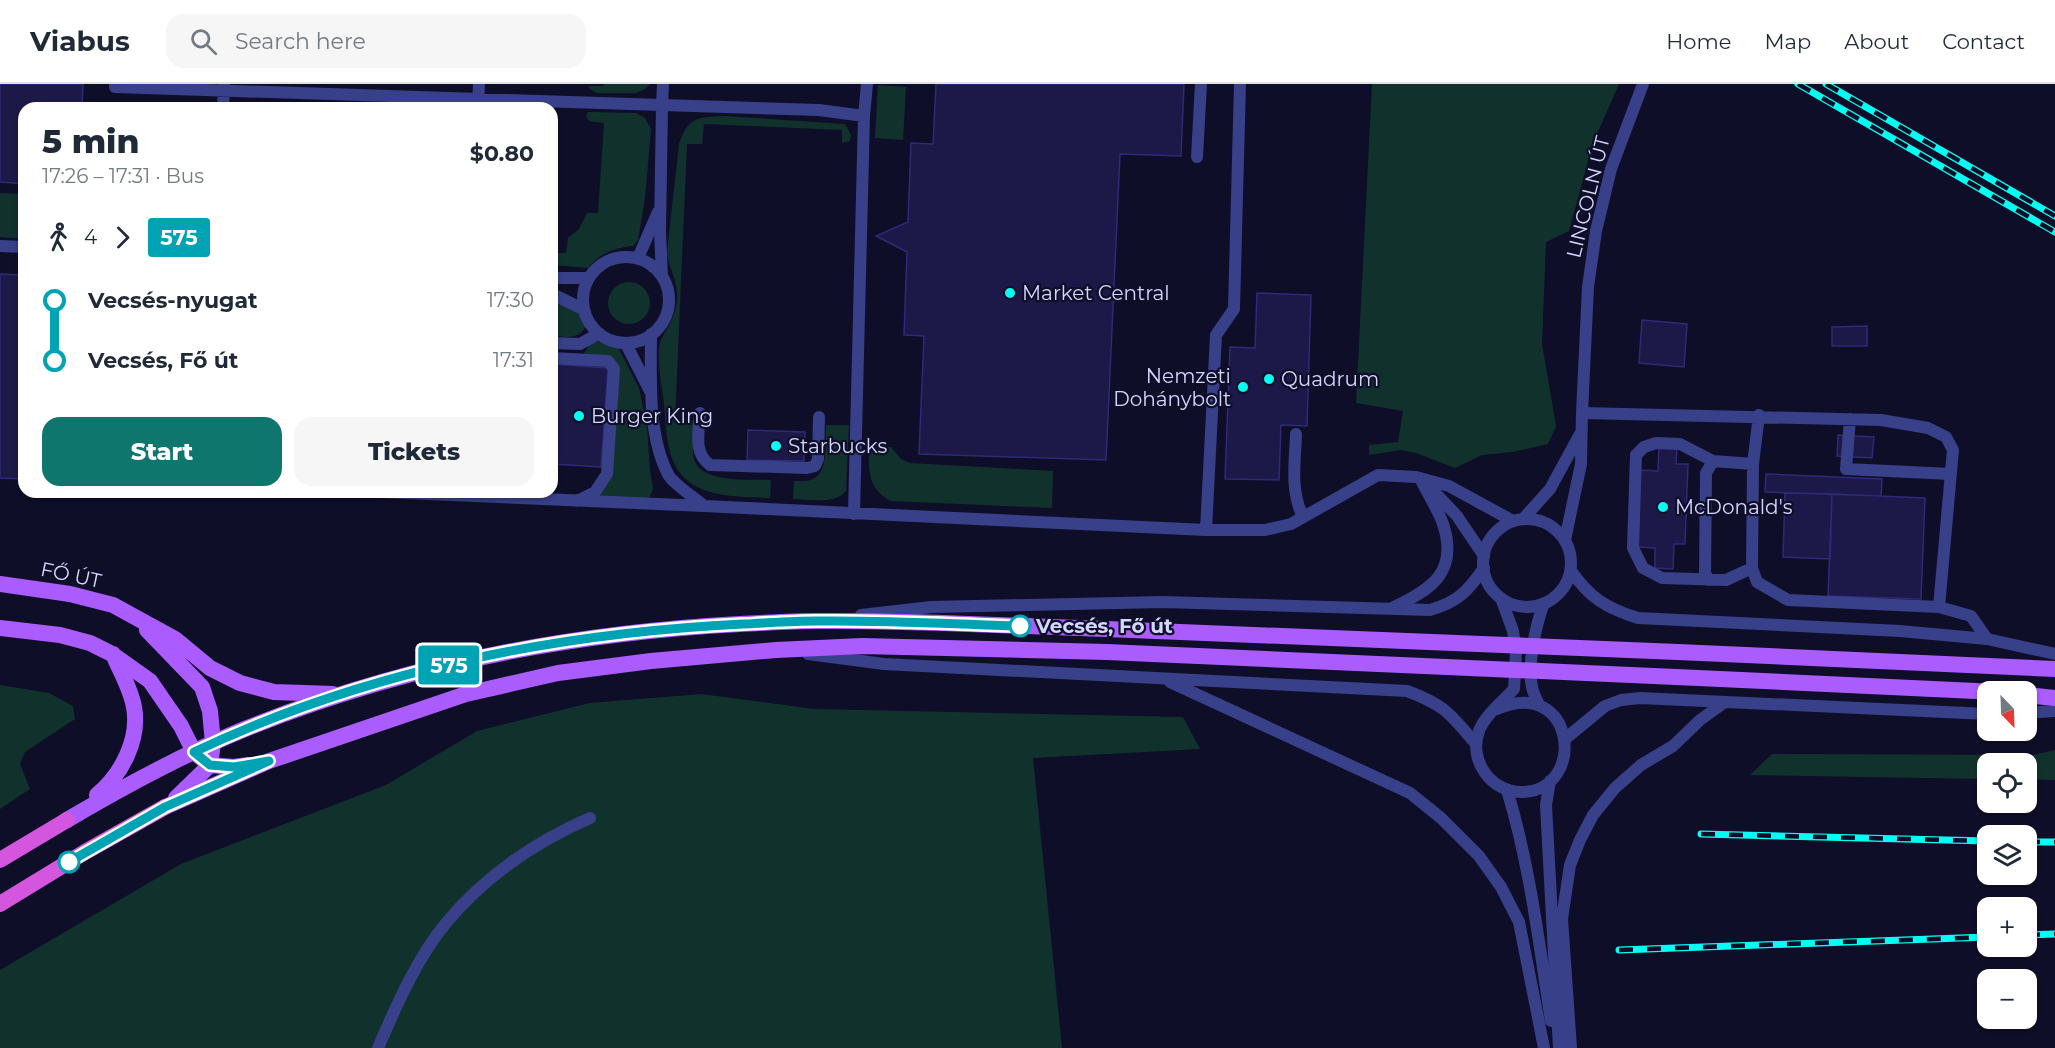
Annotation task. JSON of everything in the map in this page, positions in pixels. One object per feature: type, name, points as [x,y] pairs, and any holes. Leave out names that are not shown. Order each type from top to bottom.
[{"type":"highway","points":[[0,904],[165,807]]},
{"type":"highway","points":[[0,860],[67,820]]},
{"type":"main road","name":"FŐ ÚT","points":[[0,584],[70,594],[113,605],[176,639],[210,668],[240,683],[274,692],[343,694]]},
{"type":"main road","points":[[132,615],[202,687],[210,711],[213,743],[210,765],[165,807]]},
{"type":"main road","points":[[67,820],[122,788],[213,743],[242,730],[343,694],[455,663],[543,645],[677,628],[814,621],[1107,629],[2055,669]]},
{"type":"main road","points":[[0,627],[60,635],[90,643],[112,654],[150,681],[181,726],[194,752],[210,765],[234,767],[269,761]]},
{"type":"main road","points":[[165,807],[269,761],[466,694],[558,672],[776,650],[862,646],[1107,652],[1977,690]]},
{"type":"main road","points":[[67,820],[103,790],[122,767],[134,733],[134,708],[127,685],[112,654]]},
{"type":"main road","points":[[2037,696],[2055,698]]},
{"type":"street","points":[[478,102],[479,84]]},
{"type":"street","points":[[662,276],[660,205],[663,84]]},
{"type":"street","points":[[854,514],[864,116],[867,84]]},
{"type":"street","points":[[1197,157],[1201,84]]},
{"type":"street","points":[[1206,530],[1216,335],[1234,309],[1240,84]]},
{"type":"street","name":"LINCOLN ÚT","points":[[1565,540],[1581,464],[1588,286],[1596,231],[1611,169],[1643,84]]},
{"type":"street","points":[[115,86],[224,87],[462,102]]},
{"type":"street","points":[[223,102],[224,87]]},
{"type":"street","points":[[558,104],[819,110],[864,116]]},
{"type":"street","points":[[638,258],[660,205]]},
{"type":"street","points":[[0,246],[18,247]]},
{"type":"street","points":[[623,256],[638,258],[651,265],[662,276],[668,289],[669,301],[666,315],[659,329],[641,341],[626,344],[611,341],[598,334],[588,323],[583,309],[582,294],[588,279],[597,267],[610,259],[623,256]]},
{"type":"street","points":[[558,278],[588,279]]},
{"type":"street","points":[[558,297],[583,309]]},
{"type":"street","points":[[558,343],[580,344],[598,334]]},
{"type":"street","points":[[651,334],[651,394],[657,442],[670,477],[704,506]]},
{"type":"street","points":[[626,344],[651,394]]},
{"type":"street","points":[[558,358],[608,361],[614,369],[607,474],[595,492],[576,502]]},
{"type":"street","points":[[699,413],[698,450],[703,460],[710,465],[796,468],[815,466],[818,459],[819,417]]},
{"type":"street","points":[[1582,413],[1759,415],[1881,420],[1928,428],[1946,437],[1953,450],[1939,607]]},
{"type":"street","points":[[1759,415],[1753,464],[1752,568],[1757,582],[1788,600],[1939,607],[1971,616],[1987,639]]},
{"type":"street","points":[[1850,419],[1846,469],[1950,474]]},
{"type":"street","name":"LINCOLN ÚT","points":[[1518,520],[1550,489],[1581,430]]},
{"type":"street","points":[[1296,434],[1294,483],[1296,501],[1304,517]]},
{"type":"street","points":[[1752,568],[1726,580],[1662,578],[1643,568],[1633,548],[1636,454],[1644,447],[1656,443],[1680,444],[1713,461],[1753,464]]},
{"type":"street","points":[[1709,579],[1705,573],[1706,473],[1713,461]]},
{"type":"street","points":[[543,498],[576,502],[1206,530],[1265,530],[1291,524],[1378,475],[1420,478],[1449,486],[1518,520]]},
{"type":"street","points":[[814,621],[931,607],[1163,602],[1431,610],[1459,599],[1473,585],[1484,562],[1489,542],[1499,529],[1518,520],[1539,520],[1554,528],[1565,540],[1569,550],[1570,571],[1566,584],[1544,603],[1533,606],[1522,606],[1501,598],[1487,579],[1484,562],[1457,516],[1420,478]]},
{"type":"street","points":[[1392,608],[1416,597],[1436,582],[1445,566],[1448,542],[1443,522],[1420,478]]},
{"type":"street","points":[[1570,571],[1588,591],[1611,609],[1638,618],[1900,631],[1987,639],[2055,654]]},
{"type":"street","points":[[1497,709],[1510,703],[1525,702],[1539,705],[1551,713],[1560,725],[1565,739],[1565,754],[1560,768],[1550,781],[1522,792],[1507,790],[1494,783],[1484,772],[1477,758],[1476,744],[1479,730],[1486,718],[1514,689],[1516,652],[1513,631],[1501,598]]},
{"type":"street","points":[[1539,705],[1532,687],[1532,654],[1538,620],[1544,603]]},
{"type":"street","points":[[776,650],[884,664],[1407,692],[1430,699],[1447,710],[1476,744]]},
{"type":"street","points":[[1163,679],[1410,793],[1441,818],[1479,856],[1501,887],[1519,922],[1544,1048]]},
{"type":"street","points":[[1565,739],[1605,706],[1621,700],[1640,698],[1977,713]]},
{"type":"street","points":[[1571,1048],[1562,919],[1570,865],[1581,840],[1593,815],[1615,788],[1641,765],[1673,746],[1700,720],[1725,702]]},
{"type":"street","points":[[2037,712],[2055,711]]},
{"type":"street","points":[[1550,781],[1546,805],[1557,1048]]},
{"type":"street","points":[[1507,790],[1516,818],[1526,868],[1557,1048]]},
{"type":"street","points":[[378,1048],[399,1000],[445,924],[479,887],[519,856],[562,830],[590,818]]},
{"type":"green space","points":[[604,84],[650,84],[636,93],[597,93],[588,86],[603,86]]},
{"type":"green space","points":[[1372,84],[1619,84],[1593,143],[1569,231],[1546,242],[1542,344],[1556,426],[1548,444],[1513,452],[1482,455],[1455,468],[1416,453],[1401,450],[1369,455],[1369,445],[1398,442],[1403,411],[1356,403]]},
{"type":"green space","points":[[878,85],[906,87],[903,140],[875,138]]},
{"type":"green space","points":[[588,112],[636,113],[645,118],[651,129],[645,198],[638,240],[633,246],[620,248],[603,255],[588,268],[558,266],[558,253],[566,253],[568,238],[579,229],[587,213],[598,213],[604,123],[589,121],[586,116]]},
{"type":"green space","points":[[725,116],[845,124],[851,135],[850,141],[842,143],[842,130],[704,124],[702,144],[687,144],[675,420],[696,421],[693,450],[698,467],[716,476],[740,480],[771,480],[770,498],[723,495],[695,486],[675,465],[666,432],[659,349],[677,302],[676,287],[667,252],[679,144],[686,128],[695,120]]},
{"type":"green space","points":[[0,193],[18,194],[18,238],[0,237]]},
{"type":"green space","points":[[629,282],[637,283],[644,288],[649,295],[649,311],[644,318],[637,323],[629,324],[621,323],[614,318],[609,311],[608,303],[609,295],[614,288],[621,283]]},
{"type":"green space","points":[[558,299],[579,310],[586,326],[576,336],[558,337]]},
{"type":"green space","points":[[604,340],[618,347],[639,388],[647,426],[653,488],[650,497],[644,500],[599,497],[618,370],[583,355],[590,344]]},
{"type":"green space","points":[[826,425],[849,425],[846,491],[828,500],[793,499],[794,481],[811,480],[822,470]]},
{"type":"green space","points":[[869,446],[891,447],[901,459],[910,463],[1053,471],[1052,508],[891,501],[883,496],[873,484]]},
{"type":"green space","points":[[0,685],[49,693],[73,706],[75,719],[25,752],[20,764],[30,789],[0,809]]},
{"type":"green space","points":[[701,694],[814,709],[1183,717],[1200,749],[1033,758],[1062,1048],[0,1048],[0,970],[181,864],[386,785],[477,731],[590,703]]},
{"type":"green space","points":[[2055,750],[2055,780],[2037,779],[2037,754]]},
{"type":"green space","points":[[1772,754],[1977,755],[1977,779],[1750,775]]},
{"type":"building","points":[[0,84],[83,84],[82,102],[18,102],[18,184],[0,182]]},
{"type":"building","name":"Market Central","points":[[936,84],[1184,84],[1181,156],[1120,154],[1106,460],[919,454],[924,336],[904,335],[907,252],[876,236],[908,222],[911,143],[933,144]]},
{"type":"building","points":[[0,274],[18,275],[18,479],[0,478]]},
{"type":"building","name":"Quadrum","points":[[1257,293],[1311,295],[1307,426],[1281,425],[1279,480],[1225,479],[1230,347],[1255,348]]},
{"type":"building","points":[[1642,320],[1687,324],[1684,367],[1639,363]]},
{"type":"building","points":[[1867,326],[1867,346],[1832,346],[1832,327]]},
{"type":"building","name":"Burger King","points":[[558,364],[608,368],[601,467],[558,464]]},
{"type":"building","name":"Starbucks","points":[[748,430],[805,432],[804,461],[747,460]]},
{"type":"building","points":[[1838,435],[1874,437],[1872,458],[1837,456]]},
{"type":"building","name":"McDonald's","points":[[1659,446],[1677,447],[1676,464],[1688,464],[1685,544],[1674,544],[1673,569],[1655,568],[1655,548],[1638,547],[1640,470],[1658,471]]},
{"type":"building","points":[[1766,474],[1882,479],[1881,496],[1765,492]]},
{"type":"building","points":[[1785,493],[1832,494],[1830,559],[1783,557]]},
{"type":"building","points":[[1832,494],[1925,498],[1921,599],[1828,596]]},
{"type":"railway","points":[[1798,84],[2055,232]]},
{"type":"railway","points":[[1826,84],[2055,216]]},
{"type":"railway","points":[[1701,834],[1977,841]]},
{"type":"railway","points":[[2037,842],[2055,842]]},
{"type":"railway","points":[[2037,935],[2055,934]]},
{"type":"railway","points":[[1619,950],[1977,937]]},
{"type":"bus line","name":"575","points":[[69,862],[165,807],[269,761],[234,767],[210,765],[194,752],[242,730],[343,694],[455,663],[543,645],[677,628],[814,621],[1020,626]]},
{"type":"place","name":"Market Central","points":[[1010,293]]},
{"type":"place","name":"Quadrum","points":[[1269,379]]},
{"type":"place","name":"Nemzeti Dohánybolt","points":[[1243,387]]},
{"type":"place","name":"Burger King","points":[[579,416]]},
{"type":"place","name":"Starbucks","points":[[776,446]]},
{"type":"place","name":"McDonald's","points":[[1663,507]]},
{"type":"place","name":"Vecsés, Fő út","points":[[1020,626]]}]
